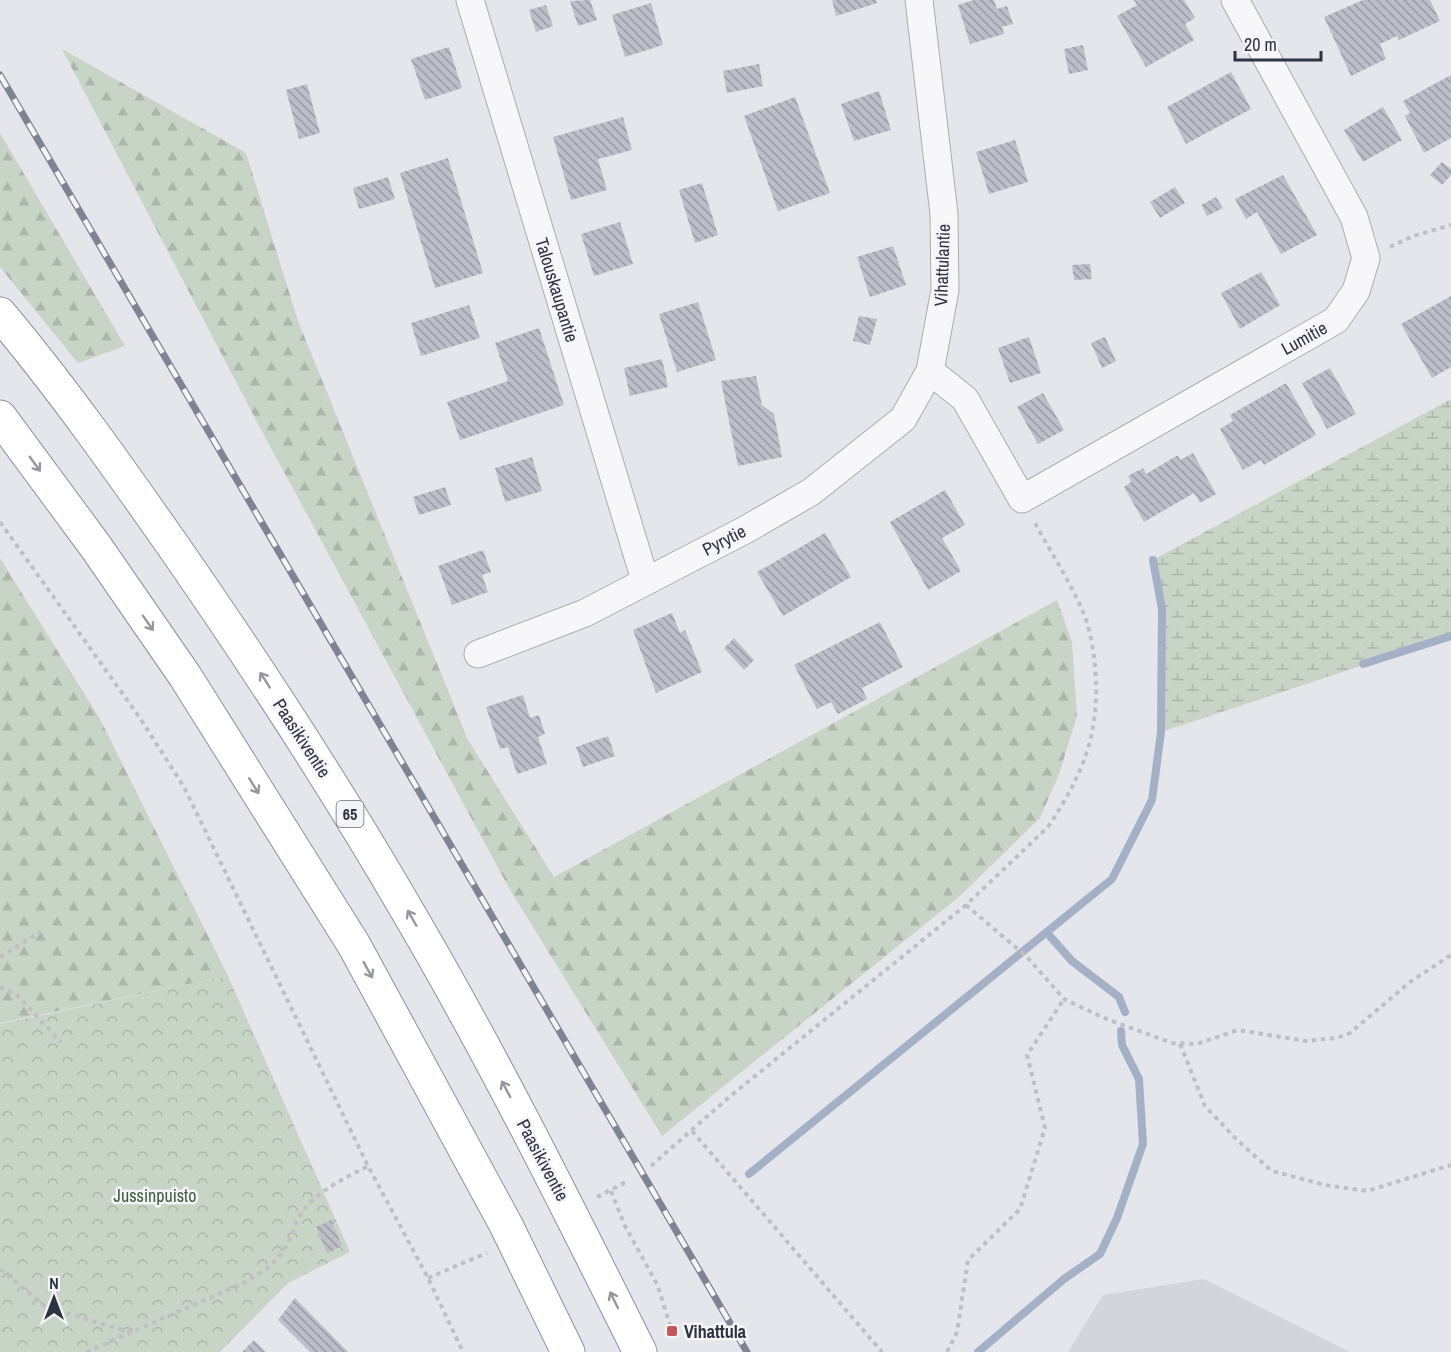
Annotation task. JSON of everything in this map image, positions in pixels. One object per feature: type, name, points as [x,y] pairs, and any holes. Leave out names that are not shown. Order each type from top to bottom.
[{"type":"highway","name":"Paasikiventie","points":[[0,314],[32,352],[156,521],[236,636],[331,783],[410,914],[475,1032],[565,1201],[639,1352]]},
{"type":"highway","points":[[0,417],[96,547],[185,676],[354,945],[506,1225],[568,1352]]},
{"type":"street","name":"Talouskaupantie","points":[[470,0],[645,580]]},
{"type":"street","name":"Vihattulantie","points":[[919,0],[944,214],[945,290],[930,370]]},
{"type":"street","points":[[1235,0],[1354,217],[1366,258]]},
{"type":"street","name":"Lumitie","points":[[1022,499],[1336,320],[1356,291],[1366,258]]},
{"type":"street","name":"Pyrytie","points":[[478,654],[585,613],[745,530],[811,492],[903,419],[930,370]]},
{"type":"street","points":[[930,370],[965,399],[1022,499]]},
{"type":"path","points":[[1366,258],[1413,236],[1451,225]]},
{"type":"path","points":[[651,1166],[966,905],[1048,827],[1082,767],[1093,737],[1096,713],[1094,658],[1084,613],[1022,499]]},
{"type":"path","points":[[0,522],[140,718],[184,787],[368,1166],[428,1278],[463,1352]]},
{"type":"path","points":[[966,905],[1027,957],[1064,999],[1104,1018],[1180,1044],[1213,1041],[1238,1030],[1306,1041],[1337,1038],[1350,1033],[1410,982],[1451,955]]},
{"type":"path","points":[[0,957],[40,932]]},
{"type":"path","points":[[0,987],[16,994],[61,1042]]},
{"type":"path","points":[[947,1352],[957,1332],[968,1260],[1020,1209],[1045,1128],[1027,1055],[1064,999]]},
{"type":"path","points":[[1180,1044],[1205,1106],[1237,1140],[1272,1171],[1325,1185],[1367,1191],[1451,1165]]},
{"type":"path","points":[[692,1131],[882,1352]]},
{"type":"path","points":[[86,1352],[244,1282],[267,1268],[283,1252],[297,1220],[307,1206],[337,1182],[368,1166]]},
{"type":"path","points":[[590,1201],[628,1181]]},
{"type":"path","points":[[610,1191],[625,1226],[657,1284],[672,1331]]},
{"type":"path","points":[[428,1278],[493,1250]]},
{"type":"path","points":[[0,1269],[46,1307],[130,1332]]},
{"type":"shaded area","points":[[1204,1279],[1348,1352],[1068,1352],[1103,1295]]},
{"type":"green space","points":[[62,49],[246,153],[298,321],[468,740],[554,877],[1057,600],[1072,642],[1077,716],[1059,774],[1040,818],[960,896],[662,1136],[509,888],[257,422]]},
{"type":"green space","points":[[0,133],[125,346],[78,363],[0,267]]},
{"type":"green space","points":[[1451,399],[1451,636],[1161,732],[1162,609],[1153,560]]},
{"type":"green space","points":[[0,558],[100,719],[228,976],[0,1023]]},
{"type":"green space","name":"Jussinpuisto","points":[[228,976],[350,1252],[288,1283],[220,1352],[0,1352],[0,1024]]},
{"type":"building","points":[[590,0],[597,20],[578,26],[570,1]]},
{"type":"building","points":[[832,0],[876,0],[877,3],[836,16]]},
{"type":"building","points":[[974,0],[994,0],[997,9],[1007,6],[1013,24],[1002,27],[1004,34],[970,44],[958,5]]},
{"type":"building","points":[[1134,0],[1184,0],[1195,18],[1185,24],[1194,40],[1146,67],[1117,16],[1137,5]]},
{"type":"building","points":[[1363,0],[1430,0],[1440,21],[1399,40],[1397,36],[1380,44],[1386,59],[1351,76],[1324,17]]},
{"type":"building","points":[[651,3],[663,45],[625,57],[612,15]]},
{"type":"building","points":[[546,5],[553,26],[536,32],[529,10]]},
{"type":"building","points":[[1083,45],[1088,70],[1069,74],[1064,49]]},
{"type":"building","points":[[449,47],[462,88],[425,100],[411,59]]},
{"type":"building","points":[[759,64],[763,86],[727,93],[723,71]]},
{"type":"building","points":[[1231,72],[1251,109],[1186,144],[1167,107]]},
{"type":"building","points":[[1451,75],[1451,138],[1424,153],[1405,116],[1410,113],[1403,101]]},
{"type":"building","points":[[307,84],[320,133],[299,139],[286,90]]},
{"type":"building","points":[[879,91],[891,130],[854,141],[841,104]]},
{"type":"building","points":[[795,97],[830,193],[778,211],[744,116]]},
{"type":"building","points":[[1383,107],[1402,140],[1363,162],[1344,130]]},
{"type":"building","points":[[623,117],[632,150],[598,159],[607,190],[571,200],[553,137]]},
{"type":"building","points":[[1015,140],[1028,182],[989,194],[976,152]]},
{"type":"building","points":[[448,158],[483,273],[435,288],[400,173]]},
{"type":"building","points":[[1442,162],[1451,169],[1451,175],[1442,185],[1430,175]]},
{"type":"building","points":[[1283,175],[1317,235],[1281,254],[1257,212],[1246,219],[1235,199]]},
{"type":"building","points":[[388,177],[395,199],[359,209],[353,188]]},
{"type":"building","points":[[702,183],[718,235],[695,243],[679,190]]},
{"type":"building","points":[[1175,187],[1185,203],[1160,218],[1150,202]]},
{"type":"building","points":[[1216,197],[1223,208],[1207,216],[1201,205]]},
{"type":"building","points":[[620,222],[633,264],[594,276],[581,234]]},
{"type":"building","points":[[893,246],[906,285],[870,297],[857,257]]},
{"type":"building","points":[[1090,264],[1092,279],[1074,280],[1072,265]]},
{"type":"building","points":[[1261,272],[1280,305],[1240,329],[1221,293]]},
{"type":"building","points":[[1451,296],[1451,367],[1432,378],[1401,324]]},
{"type":"building","points":[[698,302],[716,360],[677,372],[659,314]]},
{"type":"building","points":[[469,305],[480,338],[421,356],[411,323]]},
{"type":"building","points":[[859,316],[877,319],[870,345],[853,341]]},
{"type":"building","points":[[539,328],[564,405],[460,440],[447,402],[508,381],[495,343]]},
{"type":"building","points":[[1029,337],[1041,373],[1010,383],[998,348]]},
{"type":"building","points":[[1105,337],[1116,361],[1102,368],[1091,343]]},
{"type":"building","points":[[662,359],[668,387],[630,396],[624,368]]},
{"type":"building","points":[[1330,368],[1356,414],[1327,429],[1302,383]]},
{"type":"building","points":[[756,376],[762,405],[774,414],[782,457],[738,466],[721,381]]},
{"type":"building","points":[[1286,383],[1316,435],[1264,465],[1261,460],[1243,470],[1220,429],[1233,421],[1230,415]]},
{"type":"building","points":[[1043,393],[1064,430],[1038,444],[1017,407]]},
{"type":"building","points":[[1193,453],[1216,494],[1200,503],[1194,493],[1144,522],[1124,487],[1131,482],[1128,476],[1143,468],[1146,474],[1178,455],[1180,460]]},
{"type":"building","points":[[532,457],[542,491],[505,502],[495,468]]},
{"type":"building","points":[[445,487],[451,505],[419,515],[413,497]]},
{"type":"building","points":[[945,490],[965,525],[942,538],[961,571],[928,590],[890,522]]},
{"type":"building","points":[[825,533],[851,577],[783,616],[757,572]]},
{"type":"building","points":[[483,550],[491,572],[482,575],[488,592],[452,605],[438,566]]},
{"type":"building","points":[[672,613],[680,633],[685,630],[702,672],[656,693],[633,630]]},
{"type":"building","points":[[880,622],[903,667],[862,688],[867,699],[838,714],[831,702],[817,709],[794,665]]},
{"type":"building","points":[[734,638],[754,660],[744,670],[724,648]]},
{"type":"building","points":[[523,695],[530,718],[539,715],[545,734],[538,737],[547,764],[517,774],[508,747],[500,749],[486,707]]},
{"type":"building","points":[[608,736],[615,756],[583,767],[576,747]]},
{"type":"building","points":[[331,1220],[342,1246],[327,1253],[316,1227]]},
{"type":"building","points":[[295,1298],[348,1352],[310,1352],[278,1320]]},
{"type":"building","points":[[254,1340],[266,1352],[242,1352]]},
{"type":"waterway","points":[[749,1174],[1112,879],[1152,800],[1161,732],[1162,609],[1153,560]]},
{"type":"waterway","points":[[1363,664],[1451,636]]},
{"type":"waterway","points":[[1047,933],[1072,961],[1119,997],[1125,1012]]},
{"type":"waterway","points":[[978,1352],[1064,1279],[1100,1254],[1117,1218],[1143,1144],[1139,1079],[1122,1045],[1121,1031]]},
{"type":"railway","points":[[0,75],[747,1352]]},
{"type":"place","name":"Vihattula","points":[[672,1331]]}]
